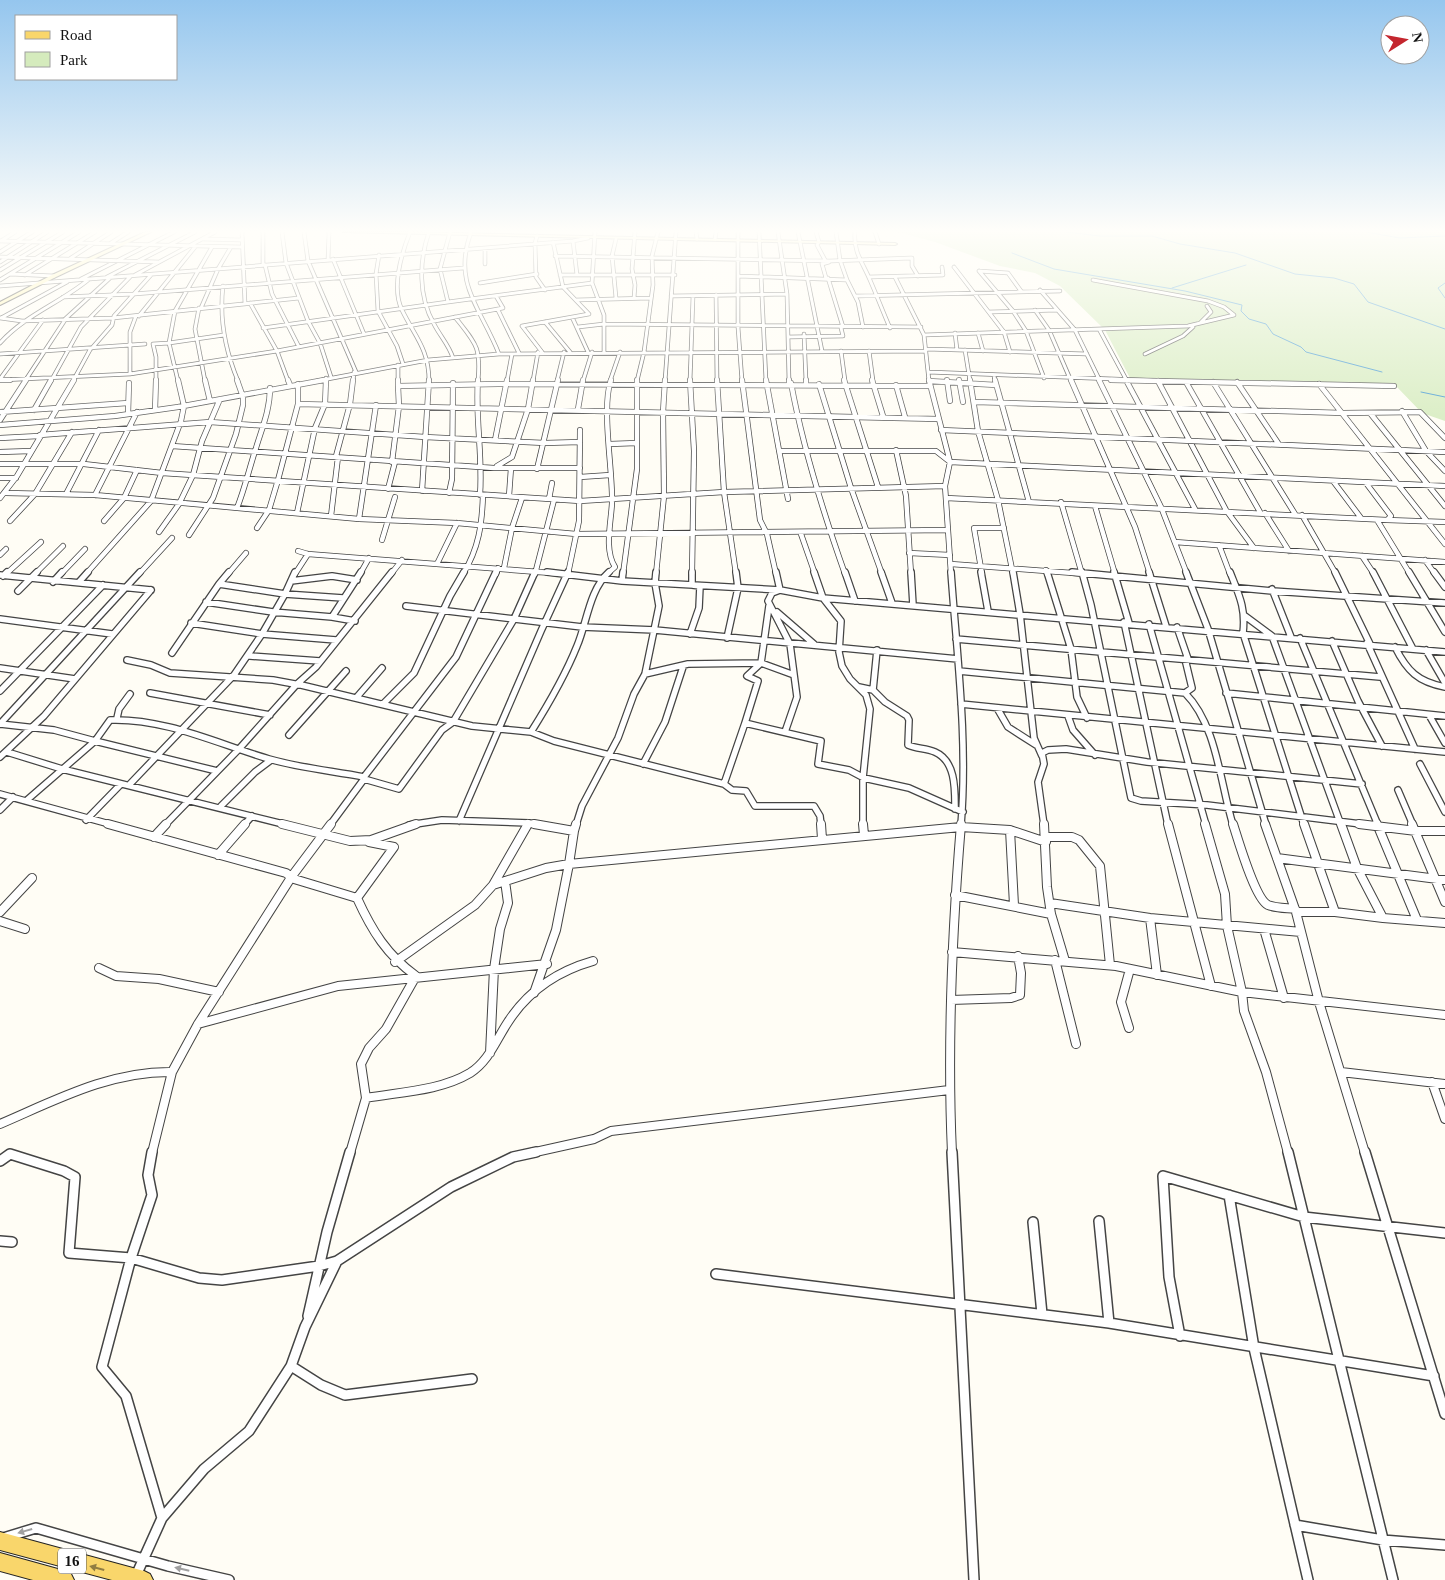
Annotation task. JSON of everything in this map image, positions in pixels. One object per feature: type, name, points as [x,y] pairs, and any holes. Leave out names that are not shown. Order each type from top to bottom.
[{"type":"main road","name":"16","points":[[0,1540],[138,1579]]},
{"type":"main road","name":"16","points":[[0,1562],[65,1580]]},
{"type":"street","points":[[0,318],[23,306]]},
{"type":"street","points":[[0,343],[22,321],[48,306]]},
{"type":"street","points":[[0,420],[65,320],[79,306]]},
{"type":"street","points":[[34,410],[81,327],[102,306]]},
{"type":"street","points":[[2,496],[16,478],[39,436],[76,379],[91,348],[112,325],[113,318],[124,306]]},
{"type":"street","points":[[130,374],[130,332],[138,316],[147,306]]},
{"type":"street","points":[[79,582],[151,501],[172,446],[184,406],[169,343],[178,306]]},
{"type":"street","points":[[0,318],[22,321],[113,318],[220,306],[229,360],[243,395],[243,407],[222,476],[209,506],[189,535]]},
{"type":"street","points":[[249,306],[277,352],[290,385]]},
{"type":"street","points":[[277,306],[299,347]]},
{"type":"street","points":[[297,513],[305,483],[315,428],[325,404],[329,378],[320,343],[302,306]]},
{"type":"street","points":[[326,306],[342,338],[355,372],[350,404],[337,456],[331,516]]},
{"type":"street","points":[[352,306],[364,334]]},
{"type":"street","points":[[378,306],[378,312],[387,330],[398,346],[403,364]]},
{"type":"street","points":[[263,328],[420,306]]},
{"type":"street","points":[[426,306],[432,321],[450,345],[453,358]]},
{"type":"street","points":[[475,306],[499,354]]},
{"type":"street","points":[[0,380],[76,379],[202,364],[277,352],[342,338],[498,310],[504,308],[502,306]]},
{"type":"street","points":[[494,468],[509,461],[528,409],[540,352],[534,338],[522,326],[588,314],[581,306]]},
{"type":"street","points":[[600,306],[604,315],[605,325],[604,352]]},
{"type":"street","points":[[622,581],[630,534],[637,443],[636,385],[644,352],[649,306]]},
{"type":"street","points":[[534,994],[547,964],[562,912],[574,831],[582,806],[618,738],[634,694],[645,674],[655,630],[659,606],[655,583],[664,496],[666,437],[663,412],[672,306]]},
{"type":"street","points":[[692,585],[691,535],[694,451],[690,352],[693,306]]},
{"type":"street","points":[[716,306],[715,352],[724,492],[732,534],[738,588],[727,638]]},
{"type":"street","points":[[739,306],[738,326],[742,384],[760,520],[767,534],[780,590]]},
{"type":"street","points":[[762,306],[766,384],[788,499]]},
{"type":"street","points":[[787,306],[787,351],[790,383],[797,415],[831,533],[855,600]]},
{"type":"street","points":[[813,306],[822,351]]},
{"type":"street","points":[[788,337],[843,336],[841,328],[843,328],[836,306]]},
{"type":"street","points":[[859,306],[865,322],[863,327]]},
{"type":"street","points":[[881,306],[890,328]]},
{"type":"street","points":[[909,306],[922,331],[930,384],[950,462],[945,486],[961,704],[963,812],[952,952],[949,1090],[974,1580]]},
{"type":"street","points":[[984,306],[1004,332],[1010,352]]},
{"type":"street","points":[[1009,306],[1026,331],[1044,378]]},
{"type":"street","points":[[1053,306],[1075,330],[1161,507],[1208,629],[1261,812],[1295,911],[1319,1002],[1445,1414]]},
{"type":"street","points":[[1200,323],[1211,312],[1207,306]]},
{"type":"street","points":[[1145,354],[1183,336],[1200,323],[1234,314],[1220,306]]},
{"type":"street","points":[[200,308],[195,329],[196,339],[210,401]]},
{"type":"street","points":[[401,308],[412,325],[428,360],[428,407],[421,462],[422,491]]},
{"type":"street","points":[[498,310],[519,353]]},
{"type":"street","points":[[1035,310],[1049,330],[1060,353],[1094,436],[1135,527],[1166,626]]},
{"type":"street","points":[[989,312],[1057,310]]},
{"type":"street","points":[[383,704],[414,673],[422,660],[443,611],[477,550],[482,525],[482,467],[476,406],[480,356],[471,337],[455,317]]},
{"type":"street","points":[[572,317],[590,352],[578,410]]},
{"type":"street","points":[[0,380],[17,353],[43,320]]},
{"type":"street","points":[[545,322],[567,352]]},
{"type":"street","points":[[578,327],[605,325],[863,327],[978,333],[1194,326]]},
{"type":"street","points":[[804,328],[806,384]]},
{"type":"street","points":[[1100,329],[1144,408],[1195,509]]},
{"type":"street","points":[[955,333],[957,350]]},
{"type":"street","points":[[978,333],[983,351]]},
{"type":"street","points":[[155,410],[156,370],[153,344],[224,336]]},
{"type":"street","points":[[0,354],[145,344]]},
{"type":"street","points":[[0,425],[128,414],[184,406],[403,364],[499,354],[540,352],[965,350],[1087,354]]},
{"type":"street","points":[[965,350],[975,402],[978,431],[998,500],[1020,614],[1036,745],[1044,764],[1038,782],[1046,839],[1050,903],[1065,961]]},
{"type":"street","points":[[841,351],[846,385],[878,487]]},
{"type":"street","points":[[869,351],[873,385],[883,416]]},
{"type":"street","points":[[537,469],[545,443],[556,384],[567,352]]},
{"type":"street","points":[[531,732],[550,702],[578,645],[582,627],[602,579],[615,567],[609,558],[608,534],[612,501],[607,410],[609,384],[620,352]]},
{"type":"street","points":[[495,440],[512,354]]},
{"type":"street","points":[[388,489],[397,435],[399,406],[398,365]]},
{"type":"street","points":[[928,372],[1070,379],[1394,386]]},
{"type":"street","points":[[946,373],[950,401]]},
{"type":"street","points":[[958,374],[963,402]]},
{"type":"street","points":[[994,376],[1029,502]]},
{"type":"street","points":[[1158,381],[1226,510],[1254,548]]},
{"type":"street","points":[[398,386],[453,383],[636,385],[790,383],[896,385],[948,382],[996,385]]},
{"type":"street","points":[[1186,382],[1240,475],[1289,551]]},
{"type":"street","points":[[1213,382],[1295,514]]},
{"type":"street","points":[[1237,382],[1278,443]]},
{"type":"street","points":[[128,414],[129,383]]},
{"type":"street","points":[[449,493],[452,464],[451,406],[453,383]]},
{"type":"street","points":[[257,528],[269,510],[278,480],[290,426],[298,404],[298,384]]},
{"type":"street","points":[[820,384],[838,450],[892,603]]},
{"type":"street","points":[[1319,384],[1445,544]]},
{"type":"street","points":[[896,385],[905,417]]},
{"type":"street","points":[[238,508],[249,478],[255,450],[270,405],[270,388]]},
{"type":"street","points":[[159,532],[179,504],[193,475],[200,448],[220,399]]},
{"type":"street","points":[[975,402],[1258,411],[1296,410],[1343,413],[1420,412],[1445,438]]},
{"type":"street","points":[[0,412],[128,403]]},
{"type":"street","points":[[298,404],[428,407],[476,406],[773,415],[827,414],[938,419]]},
{"type":"street","points":[[359,519],[370,433],[376,405]]},
{"type":"street","points":[[1402,411],[1426,451],[1445,471]]},
{"type":"street","points":[[95,495],[137,412]]},
{"type":"street","points":[[1370,413],[1445,506]]},
{"type":"street","points":[[0,438],[210,422],[290,426],[425,437],[478,438],[516,442],[580,442]]},
{"type":"street","points":[[66,494],[99,430]]},
{"type":"street","points":[[459,821],[497,729],[568,574],[580,501],[580,430]]},
{"type":"street","points":[[941,430],[1278,443],[1445,452]]},
{"type":"street","points":[[10,521],[35,494],[51,463],[72,432]]},
{"type":"street","points":[[610,444],[637,443]]},
{"type":"street","points":[[172,446],[285,452],[394,462],[421,462],[494,468],[580,468]]},
{"type":"street","points":[[896,450],[904,487],[912,605]]},
{"type":"street","points":[[0,452],[31,451]]},
{"type":"street","points":[[780,451],[936,451],[950,462],[1176,471],[1445,486]]},
{"type":"street","points":[[0,464],[80,464],[162,473],[580,501],[612,501],[633,497],[724,492],[945,486]]},
{"type":"street","points":[[509,496],[511,468]]},
{"type":"street","points":[[104,521],[124,498],[137,470]]},
{"type":"street","points":[[580,476],[610,475]]},
{"type":"street","points":[[0,478],[16,478]]},
{"type":"street","points":[[1332,481],[1361,518]]},
{"type":"street","points":[[1366,483],[1391,516],[1387,520]]},
{"type":"street","points":[[27,800],[95,741],[110,720],[117,718],[132,719],[181,730],[271,760],[364,778],[400,788],[442,730],[453,722],[514,619],[536,571],[546,533],[552,484]]},
{"type":"street","points":[[2,496],[35,494],[95,495],[359,519],[482,525],[546,533],[691,535],[948,530]]},
{"type":"street","points":[[382,540],[395,497]]},
{"type":"street","points":[[162,1518],[126,1396],[102,1367],[131,1258],[152,1196],[148,1175],[154,1140],[172,1072],[198,1024],[292,876],[456,657],[501,568],[522,498]]},
{"type":"street","points":[[946,498],[1061,502],[1095,506],[1125,505],[1377,520],[1445,522]]},
{"type":"street","points":[[1061,502],[1095,620],[1121,758],[1131,798],[1163,804],[1198,804],[1416,831],[1445,831]]},
{"type":"street","points":[[1095,506],[1116,576],[1127,623],[1136,687],[1163,804],[1210,986]]},
{"type":"street","points":[[1302,515],[1326,553],[1369,644],[1380,677],[1415,749]]},
{"type":"street","points":[[1377,520],[1445,632]]},
{"type":"street","points":[[437,564],[457,523]]},
{"type":"street","points":[[988,611],[974,528],[1004,528]]},
{"type":"street","points":[[802,534],[823,598],[841,621],[837,647],[843,671],[859,687],[869,701],[871,725],[862,804],[864,835]]},
{"type":"street","points":[[0,724],[172,538]]},
{"type":"street","points":[[0,577],[41,542]]},
{"type":"street","points":[[1175,542],[1445,562]]},
{"type":"street","points":[[1219,545],[1236,587],[1245,616],[1243,633],[1255,667],[1262,698],[1303,818],[1316,863],[1335,912]]},
{"type":"street","points":[[18,590],[63,546]]},
{"type":"street","points":[[0,555],[6,549]]},
{"type":"street","points":[[53,582],[85,549]]},
{"type":"street","points":[[298,551],[308,554],[536,571],[622,581],[780,590],[823,598],[1208,629],[1445,652]]},
{"type":"street","points":[[172,653],[218,584],[246,553]]},
{"type":"street","points":[[909,553],[950,555]]},
{"type":"street","points":[[130,784],[154,756],[206,705],[250,656],[273,612],[308,554]]},
{"type":"street","points":[[1362,556],[1413,649]]},
{"type":"street","points":[[332,617],[343,598],[357,580],[369,558]]},
{"type":"street","points":[[154,837],[188,799],[240,749],[297,684],[320,661],[402,560]]},
{"type":"street","points":[[1426,560],[1445,587]]},
{"type":"street","points":[[951,564],[1151,578],[1236,587],[1445,603]]},
{"type":"street","points":[[1046,570],[1071,649],[1077,697],[1087,718]]},
{"type":"street","points":[[291,581],[332,576],[357,580]]},
{"type":"street","points":[[0,577],[151,590],[75,679],[30,729],[0,758]]},
{"type":"street","points":[[218,584],[285,594],[343,598]]},
{"type":"street","points":[[0,690],[103,585]]},
{"type":"street","points":[[690,634],[699,608],[700,586],[692,585]]},
{"type":"street","points":[[1272,589],[1291,637]]},
{"type":"street","points":[[780,590],[772,593],[768,601],[790,644],[797,697],[785,732]]},
{"type":"street","points":[[206,602],[273,612],[355,620]]},
{"type":"street","points":[[406,606],[582,627],[655,630],[763,642],[877,650],[958,659]]},
{"type":"street","points":[[724,784],[758,681],[747,676],[761,663],[763,642],[772,608]]},
{"type":"street","points":[[772,608],[815,645]]},
{"type":"street","points":[[1245,616],[1272,636],[1341,822],[1356,868],[1383,918]]},
{"type":"street","points":[[0,619],[112,634]]},
{"type":"street","points":[[191,623],[262,634],[336,640]]},
{"type":"street","points":[[1149,624],[1224,894],[1227,926],[1242,992],[1246,1020],[1266,1072],[1304,1216],[1393,1580]]},
{"type":"street","points":[[1177,627],[1192,688],[1185,693]]},
{"type":"street","points":[[1300,638],[1417,920]]},
{"type":"street","points":[[956,639],[1217,660],[1255,667],[1380,677]]},
{"type":"street","points":[[1332,640],[1382,746]]},
{"type":"street","points":[[1395,647],[1403,663],[1418,681],[1445,687]]},
{"type":"street","points":[[873,690],[877,650]]},
{"type":"street","points":[[1426,650],[1445,683]]},
{"type":"street","points":[[250,656],[320,661]]},
{"type":"street","points":[[127,660],[151,665],[170,673],[273,680],[297,684],[415,712]]},
{"type":"street","points":[[645,674],[683,667],[688,664],[719,663],[740,665],[761,663],[794,675]]},
{"type":"street","points":[[643,764],[665,722],[683,667]]},
{"type":"street","points":[[0,668],[75,679]]},
{"type":"street","points":[[356,698],[382,668]]},
{"type":"street","points":[[289,735],[326,691],[346,671]]},
{"type":"street","points":[[959,672],[1075,681],[1185,693],[1197,705],[1208,730],[1216,768],[1228,808],[1244,859],[1261,899],[1268,905],[1295,911],[1335,912],[1445,923]]},
{"type":"street","points":[[297,684],[453,722],[531,732],[554,741],[724,784],[732,790],[746,791],[755,806],[814,806],[820,816],[822,839]]},
{"type":"street","points":[[859,687],[873,690],[885,702],[903,712],[909,720],[908,745],[935,752],[946,760],[955,791],[955,809]]},
{"type":"street","points":[[150,693],[206,705],[270,715]]},
{"type":"street","points":[[1226,693],[1445,716]]},
{"type":"street","points":[[117,718],[119,709],[130,694]]},
{"type":"street","points":[[961,704],[1208,730],[1238,731],[1276,737],[1445,752]]},
{"type":"street","points":[[996,708],[1001,720],[1008,729],[1036,745]]},
{"type":"street","points":[[1430,715],[1445,743]]},
{"type":"street","points":[[1068,716],[1073,730],[1094,755]]},
{"type":"street","points":[[745,723],[821,741],[818,764],[849,770],[864,778],[909,788],[963,812]]},
{"type":"street","points":[[0,724],[30,729],[54,730],[154,756],[190,762],[217,771]]},
{"type":"street","points":[[1042,756],[1046,750],[1061,748],[1094,755],[1362,784]]},
{"type":"street","points":[[7,752],[62,769],[121,784],[130,784],[350,842],[385,836],[410,825],[451,820],[529,823],[574,831]]},
{"type":"street","points":[[221,806],[255,772],[271,760]]},
{"type":"street","points":[[1420,764],[1445,812]]},
{"type":"street","points":[[86,820],[121,784]]},
{"type":"street","points":[[1398,790],[1445,902]]},
{"type":"street","points":[[0,794],[27,800],[86,820],[286,873],[357,898],[375,938],[395,962],[416,976]]},
{"type":"street","points":[[0,810],[13,797]]},
{"type":"street","points":[[218,854],[252,816]]},
{"type":"street","points":[[395,962],[475,905],[493,885],[529,823]]},
{"type":"street","points":[[493,885],[546,868],[569,864],[961,827],[1010,830],[1046,839],[1076,838],[1094,855],[1100,866],[1110,965]]},
{"type":"street","points":[[1010,830],[1014,905]]},
{"type":"street","points":[[357,898],[394,847],[361,840]]},
{"type":"street","points":[[1277,858],[1445,880]]},
{"type":"street","points":[[0,912],[32,878]]},
{"type":"street","points":[[490,1054],[494,969],[500,929],[508,903],[505,881]]},
{"type":"street","points":[[955,895],[1014,905],[1052,914]]},
{"type":"street","points":[[1050,903],[1150,918],[1301,932]]},
{"type":"street","points":[[1150,918],[1157,975]]},
{"type":"street","points":[[0,921],[25,930]]},
{"type":"street","points":[[1264,929],[1284,998]]},
{"type":"street","points":[[952,952],[1110,965],[1242,992],[1445,1015]]},
{"type":"street","points":[[951,1000],[1011,998],[1020,995],[1018,956]]},
{"type":"street","points":[[1055,960],[1066,997],[1076,1044]]},
{"type":"street","points":[[366,1098],[453,1081],[470,1073],[490,1054],[508,1021],[526,999],[555,975],[572,966],[593,961]]},
{"type":"street","points":[[198,1024],[338,986],[416,976],[547,964]]},
{"type":"street","points":[[99,968],[116,976],[159,979],[219,992]]},
{"type":"street","points":[[1129,1028],[1121,1002],[1126,990],[1130,969]]},
{"type":"street","points":[[305,1327],[319,1266],[366,1098],[361,1064],[369,1048],[386,1029],[416,976]]},
{"type":"street","points":[[0,1124],[86,1088],[138,1073],[155,1070],[172,1072]]},
{"type":"street","points":[[1341,1072],[1445,1084]]},
{"type":"street","points":[[1432,1082],[1445,1119]]},
{"type":"street","points":[[0,1161],[10,1154],[64,1171],[75,1177],[69,1253],[131,1258],[198,1278],[222,1280],[319,1266],[337,1261],[451,1187],[513,1158],[594,1139],[611,1131],[949,1090]]},
{"type":"street","points":[[1180,1336],[1170,1277],[1163,1176],[1304,1216],[1445,1233]]},
{"type":"street","points":[[1229,1195],[1254,1348],[1308,1580]]},
{"type":"street","points":[[1033,1222],[1042,1314]]},
{"type":"street","points":[[1099,1222],[1109,1323]]},
{"type":"street","points":[[0,1241],[12,1242]]},
{"type":"street","points":[[138,1579],[162,1518],[204,1469],[249,1431],[291,1366],[305,1327],[337,1261]]},
{"type":"street","points":[[716,1274],[961,1303],[1109,1323],[1434,1376]]},
{"type":"street","points":[[291,1366],[321,1384],[345,1395],[472,1379]]},
{"type":"street","points":[[1295,1525],[1383,1540],[1445,1545]]},
{"type":"street","points":[[0,1540],[36,1528],[229,1580]]},
{"type":"green space","points":[[1080,306],[1445,306],[1445,421],[1422,413],[1395,385],[1131,380],[1105,330]]},
{"type":"waterway","points":[[1242,306],[1241,311],[1249,319],[1266,324],[1273,334],[1301,347],[1306,352],[1382,372]]},
{"type":"waterway","points":[[1379,306],[1445,329]]},
{"type":"waterway","points":[[1421,392],[1445,397]]}]
